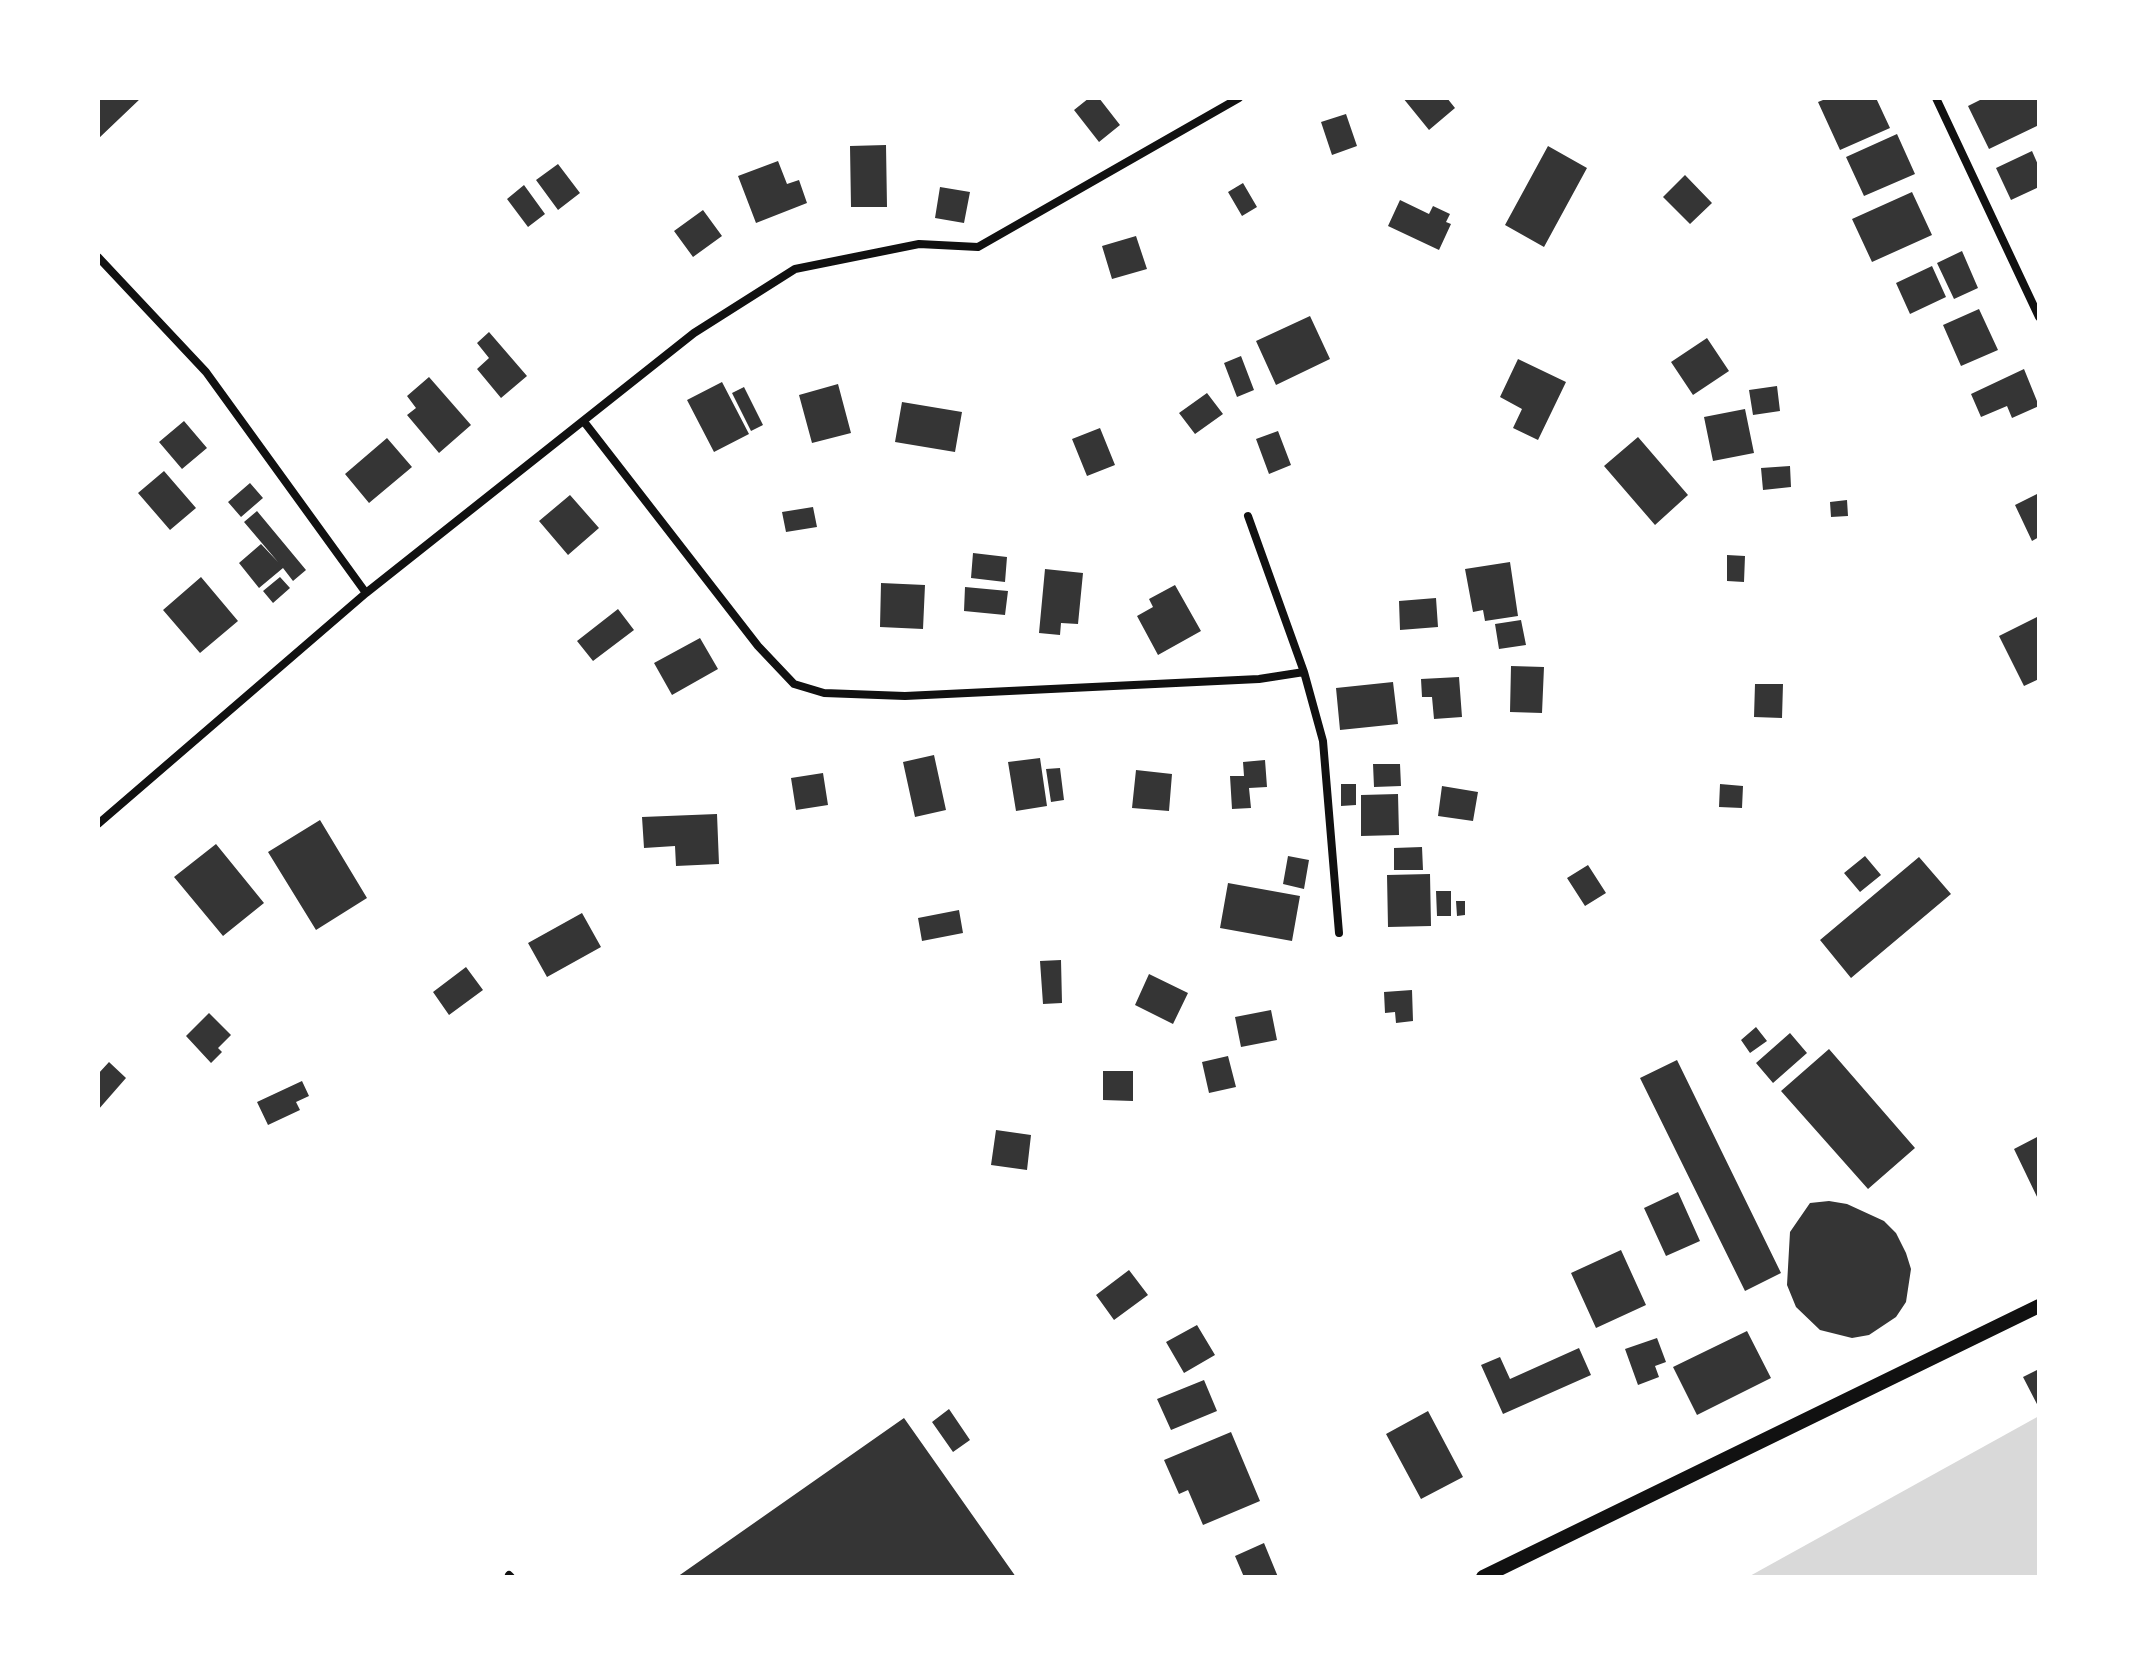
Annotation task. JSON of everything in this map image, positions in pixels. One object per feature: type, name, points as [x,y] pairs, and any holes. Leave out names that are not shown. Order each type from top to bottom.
[{"type":"street","points":[[98,824],[366,593],[585,423],[694,333],[795,269],[919,244],[978,247],[1239,98]]},
{"type":"street","points":[[1936,98],[2039,317]]},
{"type":"street","points":[[98,257],[206,372],[366,593]]},
{"type":"street","points":[[585,423],[758,646],[794,684],[824,693],[905,696],[1259,679],[1304,672]]},
{"type":"street","points":[[1248,516],[1304,672],[1323,741],[1339,933]]},
{"type":"street","points":[[1483,1577],[2039,1306]]},
{"type":"shaded area","points":[[2039,1416],[2039,1577],[1748,1577]]},
{"type":"building","points":[[98,98],[141,98],[98,139]]},
{"type":"building","points":[[1089,98],[1099,98],[1120,125],[1099,142],[1074,110]]},
{"type":"building","points":[[1403,98],[1447,98],[1455,108],[1429,130]]},
{"type":"building","points":[[1828,98],[1876,98],[1890,128],[1840,150],[1818,102]]},
{"type":"building","points":[[1984,98],[2039,98],[2039,125],[1989,149],[1968,106]]},
{"type":"building","points":[[1346,114],[1357,146],[1332,155],[1321,122]]},
{"type":"building","points":[[1897,134],[1915,174],[1864,196],[1846,157]]},
{"type":"building","points":[[886,145],[887,207],[851,207],[850,146]]},
{"type":"building","points":[[1548,146],[1587,168],[1544,247],[1505,225]]},
{"type":"building","points":[[2032,151],[2039,167],[2039,187],[2011,200],[1996,168]]},
{"type":"building","points":[[778,161],[787,184],[799,180],[807,203],[756,223],[738,176]]},
{"type":"building","points":[[558,164],[580,193],[558,210],[536,180]]},
{"type":"building","points":[[1685,175],[1712,203],[1690,224],[1663,197]]},
{"type":"building","points":[[1243,183],[1257,207],[1242,216],[1228,192]]},
{"type":"building","points":[[524,185],[545,214],[528,227],[507,199]]},
{"type":"building","points":[[940,187],[970,192],[964,223],[935,218]]},
{"type":"building","points":[[1912,192],[1932,235],[1872,262],[1852,219]]},
{"type":"building","points":[[1400,200],[1429,214],[1433,206],[1450,214],[1446,222],[1451,224],[1439,250],[1388,226]]},
{"type":"building","points":[[703,210],[722,236],[693,257],[674,231]]},
{"type":"building","points":[[1136,236],[1147,269],[1112,279],[1102,246]]},
{"type":"building","points":[[1962,251],[1978,288],[1954,299],[1937,263]]},
{"type":"building","points":[[1932,266],[1946,297],[1910,314],[1896,283]]},
{"type":"building","points":[[1979,309],[1998,350],[1961,366],[1943,325]]},
{"type":"building","points":[[1310,316],[1330,359],[1276,385],[1256,341]]},
{"type":"building","points":[[489,332],[527,376],[501,398],[477,369],[489,358],[477,343]]},
{"type":"building","points":[[1707,338],[1729,371],[1693,395],[1671,362]]},
{"type":"building","points":[[1241,356],[1254,390],[1237,397],[1224,363]]},
{"type":"building","points":[[1518,359],[1566,382],[1538,440],[1513,428],[1522,409],[1500,397]]},
{"type":"building","points":[[2024,369],[2039,406],[2012,418],[2007,406],[1981,417],[1971,394]]},
{"type":"building","points":[[429,377],[471,425],[439,453],[407,415],[416,408],[407,396]]},
{"type":"building","points":[[722,382],[749,434],[714,452],[687,400]]},
{"type":"building","points":[[838,384],[851,433],[812,443],[799,395]]},
{"type":"building","points":[[1777,386],[1780,411],[1753,415],[1749,390]]},
{"type":"building","points":[[744,387],[763,425],[751,431],[732,393]]},
{"type":"building","points":[[1207,393],[1223,414],[1195,434],[1179,413]]},
{"type":"building","points":[[902,402],[962,412],[955,452],[895,442]]},
{"type":"building","points":[[1745,409],[1754,453],[1713,461],[1704,417]]},
{"type":"building","points":[[184,421],[207,448],[182,469],[159,442]]},
{"type":"building","points":[[1100,428],[1115,465],[1087,476],[1072,439]]},
{"type":"building","points":[[1278,431],[1291,465],[1269,474],[1256,439]]},
{"type":"building","points":[[1638,437],[1688,495],[1655,525],[1604,466]]},
{"type":"building","points":[[387,438],[412,467],[369,503],[345,474]]},
{"type":"building","points":[[1790,466],[1791,487],[1763,490],[1761,468]]},
{"type":"building","points":[[164,471],[196,508],[170,530],[138,493]]},
{"type":"building","points":[[250,483],[263,498],[241,517],[228,502]]},
{"type":"building","points":[[2039,493],[2039,537],[2032,541],[2015,505]]},
{"type":"building","points":[[570,495],[599,528],[568,555],[539,521]]},
{"type":"building","points":[[1847,500],[1848,516],[1831,517],[1830,502]]},
{"type":"building","points":[[813,507],[817,527],[786,532],[782,512]]},
{"type":"building","points":[[257,511],[306,570],[293,581],[283,568],[259,588],[239,563],[261,544],[278,562],[244,522]]},
{"type":"building","points":[[973,553],[1007,557],[1005,582],[971,578]]},
{"type":"building","points":[[1727,555],[1745,556],[1744,582],[1727,581]]},
{"type":"building","points":[[1510,562],[1518,616],[1485,621],[1483,610],[1473,612],[1465,569]]},
{"type":"building","points":[[1045,569],[1083,573],[1078,624],[1061,623],[1060,635],[1039,633]]},
{"type":"building","points":[[201,577],[238,621],[200,653],[163,610]]},
{"type":"building","points":[[280,577],[290,588],[273,603],[263,591]]},
{"type":"building","points":[[881,583],[925,585],[923,629],[880,627]]},
{"type":"building","points":[[1175,585],[1201,631],[1158,655],[1137,616],[1153,607],[1149,599]]},
{"type":"building","points":[[965,587],[1008,591],[1005,615],[964,611]]},
{"type":"building","points":[[1436,598],[1438,627],[1400,630],[1399,601]]},
{"type":"building","points":[[618,609],[634,630],[593,661],[577,641]]},
{"type":"building","points":[[2039,616],[2039,679],[2024,686],[1999,636]]},
{"type":"building","points":[[1521,620],[1526,645],[1499,649],[1495,624]]},
{"type":"building","points":[[700,638],[718,669],[672,695],[654,663]]},
{"type":"building","points":[[1511,666],[1544,667],[1542,713],[1510,712]]},
{"type":"building","points":[[1459,677],[1462,717],[1434,719],[1432,697],[1422,697],[1421,679]]},
{"type":"building","points":[[1393,682],[1398,724],[1340,730],[1336,688]]},
{"type":"building","points":[[1755,684],[1783,684],[1782,718],[1754,717]]},
{"type":"building","points":[[934,755],[946,810],[915,817],[903,762]]},
{"type":"building","points":[[1040,758],[1047,806],[1016,811],[1008,762]]},
{"type":"building","points":[[1265,760],[1267,787],[1249,788],[1251,808],[1232,809],[1230,776],[1244,776],[1243,762]]},
{"type":"building","points":[[1373,764],[1400,764],[1401,786],[1374,787]]},
{"type":"building","points":[[1060,768],[1064,800],[1051,802],[1046,769]]},
{"type":"building","points":[[1136,770],[1172,774],[1169,811],[1132,808]]},
{"type":"building","points":[[823,773],[828,805],[796,810],[791,778]]},
{"type":"building","points":[[1341,784],[1356,784],[1356,805],[1341,806]]},
{"type":"building","points":[[1720,784],[1743,786],[1742,808],[1719,807]]},
{"type":"building","points":[[1442,786],[1478,792],[1473,821],[1438,816]]},
{"type":"building","points":[[1398,794],[1399,835],[1361,836],[1361,795]]},
{"type":"building","points":[[717,814],[719,864],[676,866],[675,846],[644,848],[642,817]]},
{"type":"building","points":[[320,820],[367,898],[316,930],[268,852]]},
{"type":"building","points":[[216,844],[264,903],[223,936],[174,877]]},
{"type":"building","points":[[1422,847],[1423,870],[1394,870],[1394,848]]},
{"type":"building","points":[[1288,856],[1309,860],[1304,889],[1283,884]]},
{"type":"building","points":[[1865,856],[1881,875],[1860,892],[1844,873]]},
{"type":"building","points":[[1919,857],[1951,894],[1851,978],[1820,940]]},
{"type":"building","points":[[1588,865],[1606,893],[1585,906],[1567,878]]},
{"type":"building","points":[[1430,874],[1431,926],[1388,927],[1387,875]]},
{"type":"building","points":[[1228,883],[1300,896],[1292,941],[1220,928]]},
{"type":"building","points":[[1436,891],[1451,891],[1451,916],[1437,916]]},
{"type":"building","points":[[1456,901],[1465,901],[1465,915],[1457,916]]},
{"type":"building","points":[[959,910],[963,933],[922,941],[918,918]]},
{"type":"building","points":[[582,913],[601,947],[547,977],[528,943]]},
{"type":"building","points":[[1061,960],[1062,1003],[1043,1004],[1040,961]]},
{"type":"building","points":[[466,967],[483,990],[449,1015],[433,992]]},
{"type":"building","points":[[1149,974],[1188,993],[1173,1024],[1135,1005]]},
{"type":"building","points":[[1412,990],[1413,1021],[1396,1023],[1395,1012],[1385,1013],[1384,992]]},
{"type":"building","points":[[1271,1010],[1277,1040],[1241,1047],[1235,1017]]},
{"type":"building","points":[[209,1013],[231,1035],[218,1048],[222,1052],[211,1063],[186,1036]]},
{"type":"building","points":[[1756,1027],[1767,1041],[1750,1053],[1741,1040]]},
{"type":"building","points":[[1790,1033],[1807,1053],[1773,1083],[1756,1063]]},
{"type":"building","points":[[1829,1049],[1915,1148],[1868,1189],[1781,1091]]},
{"type":"building","points":[[1228,1056],[1236,1087],[1209,1093],[1202,1062]]},
{"type":"building","points":[[1677,1060],[1781,1273],[1745,1291],[1640,1078]]},
{"type":"building","points":[[109,1062],[126,1078],[98,1110],[98,1074]]},
{"type":"building","points":[[1103,1071],[1133,1071],[1133,1101],[1103,1100]]},
{"type":"building","points":[[302,1081],[309,1096],[296,1102],[300,1110],[268,1125],[257,1102]]},
{"type":"building","points":[[996,1130],[1031,1135],[1027,1170],[991,1165]]},
{"type":"building","points":[[2039,1136],[2039,1201],[2014,1149]]},
{"type":"building","points":[[1678,1192],[1700,1241],[1666,1256],[1644,1208]]},
{"type":"building","points":[[1829,1201],[1847,1204],[1884,1221],[1896,1233],[1911,1269],[1906,1302],[1896,1317],[1869,1335],[1852,1338],[1820,1330],[1796,1307],[1787,1285],[1790,1232],[1810,1203]]},
{"type":"building","points":[[1621,1250],[1646,1305],[1596,1328],[1571,1273]]},
{"type":"building","points":[[1129,1270],[1148,1295],[1114,1320],[1096,1295]]},
{"type":"building","points":[[1197,1325],[1215,1355],[1184,1373],[1166,1342]]},
{"type":"building","points":[[1747,1331],[1771,1378],[1697,1415],[1673,1367]]},
{"type":"building","points":[[1657,1338],[1666,1362],[1655,1366],[1659,1377],[1638,1385],[1625,1349]]},
{"type":"building","points":[[1579,1348],[1591,1375],[1503,1414],[1481,1365],[1500,1357],[1510,1379]]},
{"type":"building","points":[[2039,1369],[2039,1408],[2023,1377]]},
{"type":"building","points":[[1204,1380],[1217,1411],[1171,1430],[1157,1399]]},
{"type":"building","points":[[949,1409],[970,1440],[953,1452],[932,1422]]},
{"type":"building","points":[[1428,1411],[1463,1477],[1421,1499],[1386,1434]]},
{"type":"building","points":[[904,1418],[1016,1577],[677,1577]]},
{"type":"building","points":[[1231,1432],[1260,1501],[1203,1525],[1188,1490],[1179,1494],[1164,1460]]},
{"type":"building","points":[[1264,1543],[1278,1577],[1244,1577],[1235,1556]]}]
